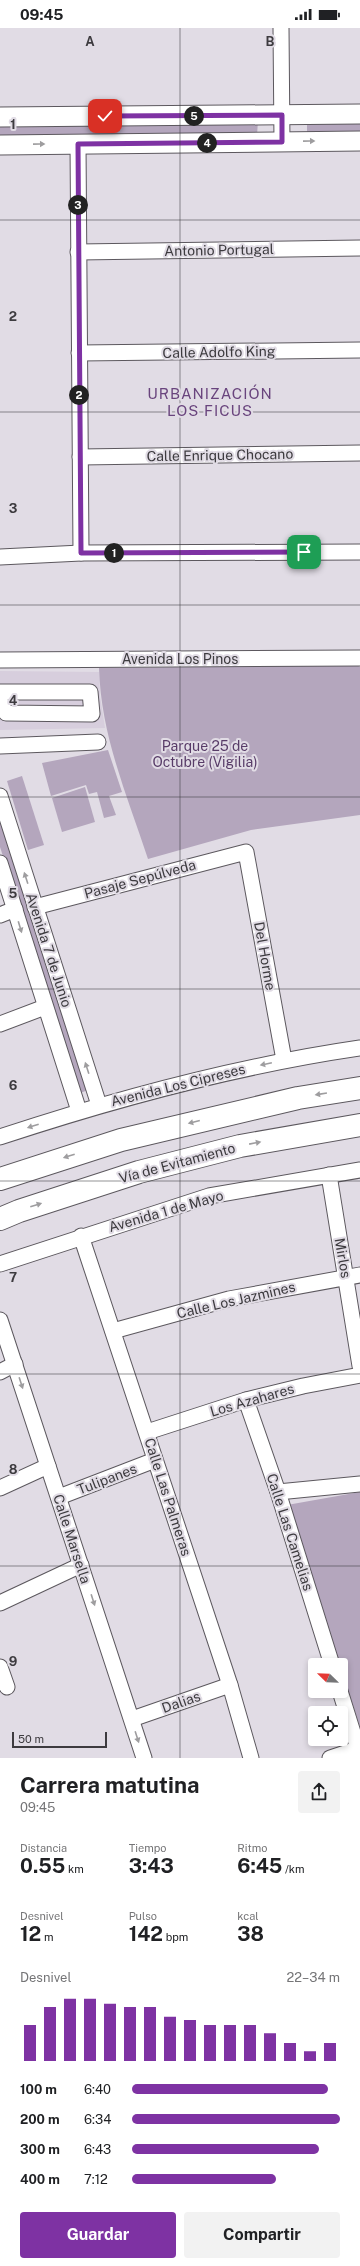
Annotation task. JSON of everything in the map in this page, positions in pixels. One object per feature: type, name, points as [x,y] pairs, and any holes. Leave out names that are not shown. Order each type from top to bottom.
[{"type":"highway","points":[[0,1179],[121,1140],[298,1098],[360,1088]]},
{"type":"highway","name":"Vía de Evitamiento","points":[[0,1220],[19,1211],[139,1172],[240,1146],[360,1126]]},
{"type":"main road","points":[[0,117],[360,114]]},
{"type":"main road","points":[[0,145],[360,141]]},
{"type":"street","points":[[281,28],[282,142]]},
{"type":"street","points":[[78,144],[81,553]]},
{"type":"street","name":"Antonio Portugal","points":[[78,252],[360,248]]},
{"type":"street","name":"Calle Adolfo King","points":[[79,353],[360,350]]},
{"type":"street","name":"Calle Enrique Chocano","points":[[80,457],[360,453]]},
{"type":"street","points":[[0,557],[81,553],[360,552]]},
{"type":"street","name":"Avenida Los Pinos","points":[[0,660],[360,658]]},
{"type":"street","points":[[0,692],[90,692],[92,714],[6,713],[0,701]]},
{"type":"street","points":[[0,746],[98,742]]},
{"type":"street","name":"Avenida 7 de Junio","points":[[1,803],[100,1105]]},
{"type":"street","name":"Pasaje Sepúlveda","points":[[35,907],[246,852]]},
{"type":"street","name":"Del Horme","points":[[246,852],[284,1060]]},
{"type":"street","name":"Avenida 7 de Junio","points":[[0,863],[79,1111]]},
{"type":"street","points":[[0,915],[15,909]]},
{"type":"street","points":[[0,1024],[45,1007]]},
{"type":"street","name":"Avenida Los Cipreses","points":[[0,1137],[100,1105],[224,1073],[284,1060],[360,1048]]},
{"type":"street","name":"Avenida 1 de Mayo","points":[[0,1264],[80,1236],[210,1196],[360,1170]]},
{"type":"street","name":"Mirlos","points":[[329,1175],[353,1275],[360,1366]]},
{"type":"street","name":"Calle Las Palmeras","points":[[80,1236],[147,1432],[230,1686],[251,1758]]},
{"type":"street","name":"Calle Los Jazmines","points":[[113,1331],[229,1299],[353,1275]]},
{"type":"street","name":"Calle Marsella","points":[[0,1320],[82,1565],[144,1758]]},
{"type":"street","points":[[0,1372],[15,1364]]},
{"type":"street","name":"Los Azahares","points":[[147,1432],[246,1400],[303,1386],[360,1375]]},
{"type":"street","name":"Calle Las Camelias","points":[[246,1400],[278,1492],[330,1658]]},
{"type":"street","name":"Tulipanes","points":[[59,1498],[155,1460]]},
{"type":"street","points":[[0,1488],[48,1466]]},
{"type":"street","points":[[278,1492],[360,1484]]},
{"type":"street","points":[[0,1604],[82,1565]]},
{"type":"street","points":[[0,1667],[7,1687]]},
{"type":"street","name":"Dalias","points":[[132,1719],[230,1686]]},
{"type":"street","points":[[330,1758],[359,1750],[342,1698]]},
{"type":"shaded area","points":[[0,671],[99,672],[100,696],[105,728],[0,730]]},
{"type":"green space","points":[[307,119],[360,119],[360,135],[307,136]]},
{"type":"green space","points":[[258,120],[257,136],[0,138],[0,122]]},
{"type":"green space","name":"Parque 25 de Octubre (Vigilia)","points":[[357,665],[360,667],[360,815],[251,830],[148,859],[116,765],[105,718],[99,668]]},
{"type":"green space","points":[[108,750],[122,792],[109,796],[116,815],[104,818],[97,792],[89,794],[86,785],[51,796],[42,763]]},
{"type":"green space","points":[[22,776],[44,845],[28,850],[7,781]]},
{"type":"green space","points":[[85,787],[95,822],[62,832],[52,798]]},
{"type":"green space","points":[[0,823],[2,823],[91,1089],[80,1093],[0,847]]},
{"type":"green space","points":[[360,1492],[360,1727],[348,1691],[348,1658],[337,1658],[287,1505]]},
{"type":"district","name":"URBANIZACIÓN LOS FICUS","points":[[210,402]]},
{"type":"route","points":[[105,116],[282,115],[282,142],[78,144],[81,553],[304,552]]}]
